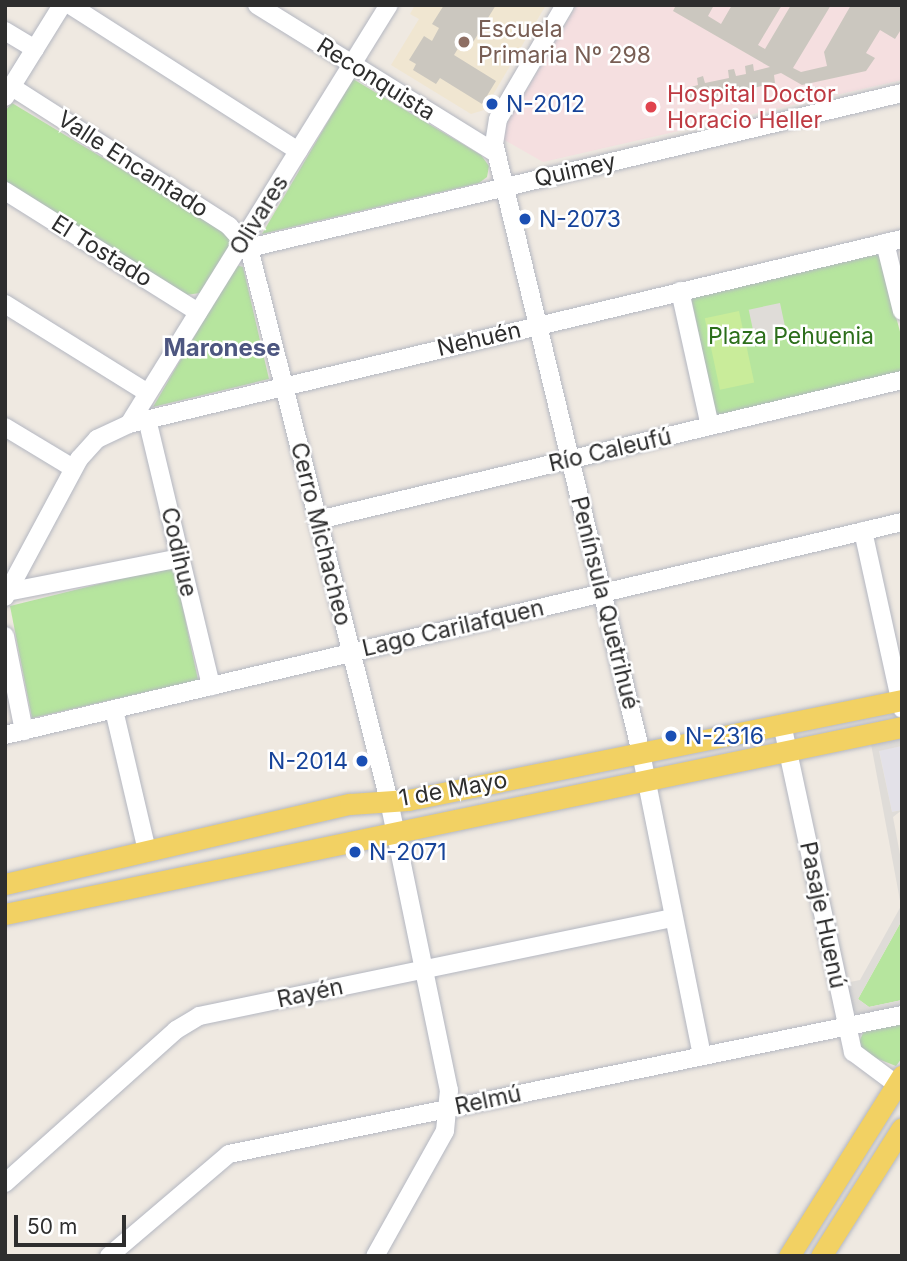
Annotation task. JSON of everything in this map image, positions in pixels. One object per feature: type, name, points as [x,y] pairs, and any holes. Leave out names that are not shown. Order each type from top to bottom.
[{"type":"main road","name":"1 de Mayo","points":[[5,884],[350,804],[389,801],[901,703]]},
{"type":"main road","name":"1 de Mayo","points":[[5,914],[902,727]]},
{"type":"main road","points":[[789,1256],[899,1080]]},
{"type":"main road","points":[[821,1256],[895,1155],[902,1128]]},
{"type":"street","points":[[8,92],[62,5]]},
{"type":"street","points":[[70,5],[298,150]]},
{"type":"street","name":"Reconquista","points":[[257,5],[496,153]]},
{"type":"street","name":"Olivares","points":[[129,424],[198,312],[246,244],[298,150],[389,5]]},
{"type":"street","name":"Península Quetrihué","points":[[565,5],[498,119],[496,153],[641,753],[644,781],[702,1056]]},
{"type":"street","points":[[5,31],[35,49]]},
{"type":"street","name":"Valle Encantado","points":[[8,92],[246,244]]},
{"type":"street","name":"Quimey","points":[[246,244],[504,187],[902,93]]},
{"type":"street","name":"El Tostado","points":[[5,191],[198,312]]},
{"type":"street","points":[[893,241],[902,311]]},
{"type":"street","name":"Nehuén","points":[[73,468],[91,444],[129,424],[147,419],[893,241]]},
{"type":"street","name":"Cerro Michacheo","points":[[246,244],[389,801],[425,970],[449,1108]]},
{"type":"street","points":[[680,291],[710,426]]},
{"type":"street","points":[[5,303],[148,393]]},
{"type":"street","name":"Río Caleufú","points":[[318,520],[902,380]]},
{"type":"street","name":"Codihue","points":[[147,419],[211,686]]},
{"type":"street","points":[[5,427],[73,468],[6,595]]},
{"type":"street","name":"Lago Carilafquen","points":[[5,736],[902,522]]},
{"type":"street","points":[[863,531],[901,703]]},
{"type":"street","points":[[6,595],[180,558]]},
{"type":"street","points":[[5,636],[24,731]]},
{"type":"street","points":[[114,710],[147,851]]},
{"type":"street","name":"Pasaje Huenú","points":[[782,724],[856,1058],[899,1080]]},
{"type":"street","name":"Rayén","points":[[5,1183],[191,1020],[673,918]]},
{"type":"street","name":"Relmú","points":[[109,1256],[222,1157],[902,1015]]},
{"type":"street","points":[[375,1256],[440,1142],[449,1108]]},
{"type":"shaded area","name":"Escuela Primaria Nº 298","points":[[415,5],[546,5],[484,110],[471,114],[391,65],[419,19],[410,14]]},
{"type":"shaded area","name":"Hospital Doctor Horacio Heller","points":[[577,5],[902,5],[902,80],[543,162],[499,137]]},
{"type":"shaded area","points":[[780,303],[787,336],[756,343],[749,310]]},
{"type":"shaded area","points":[[902,738],[902,746],[879,751],[892,812],[902,810],[893,817],[902,865],[902,920],[858,999],[869,1007],[902,1000],[902,1006],[858,1014],[851,1009],[845,983],[860,980],[901,906],[871,744]]},
{"type":"shaded area","points":[[902,746],[902,810],[892,812],[879,750]]},
{"type":"green space","points":[[353,79],[481,155],[489,166],[487,177],[479,183],[262,234]]},
{"type":"green space","points":[[12,103],[229,234],[231,243],[200,293],[186,295],[5,183],[5,111]]},
{"type":"green space","name":"Plaza Pehuenia","points":[[879,254],[902,339],[902,374],[716,415],[691,297]]},
{"type":"green space","points":[[236,265],[243,267],[269,379],[153,407]]},
{"type":"green space","points":[[739,311],[754,382],[720,390],[705,318]]},
{"type":"green space","points":[[164,568],[175,571],[198,680],[32,718],[10,606]]},
{"type":"green space","points":[[902,920],[902,1000],[869,1007],[858,999]]},
{"type":"green space","points":[[902,1022],[902,1058],[896,1066],[863,1053],[859,1042],[864,1031]]},
{"type":"building","points":[[444,5],[496,5],[470,47],[462,42],[454,55],[496,81],[482,104],[440,78],[436,84],[413,70],[416,64],[409,60],[424,36],[432,41],[439,28],[432,24]]},
{"type":"building","points":[[676,5],[714,5],[708,16],[721,24],[732,5],[782,5],[758,45],[765,49],[791,5],[831,5],[793,68],[801,72],[827,66],[824,52],[851,5],[902,5],[902,28],[895,39],[880,30],[866,53],[875,58],[866,71],[802,85],[781,73],[774,75],[775,83],[688,103],[684,89],[698,85],[697,78],[703,76],[705,83],[729,78],[728,70],[734,69],[736,76],[746,74],[745,66],[753,64],[754,71],[770,67],[673,11]]},
{"type":"place","name":"Escuela Primaria Nº 298","points":[[464,42]]},
{"type":"place","name":"N-2012","points":[[492,104]]},
{"type":"place","name":"Hospital Doctor Horacio Heller","points":[[651,107]]},
{"type":"place","name":"N-2073","points":[[525,219]]},
{"type":"place","name":"N-2316","points":[[671,736]]},
{"type":"place","name":"N-2014","points":[[362,761]]},
{"type":"place","name":"N-2071","points":[[355,852]]},
{"type":"district","name":"Maronese","points":[[222,348]]}]
